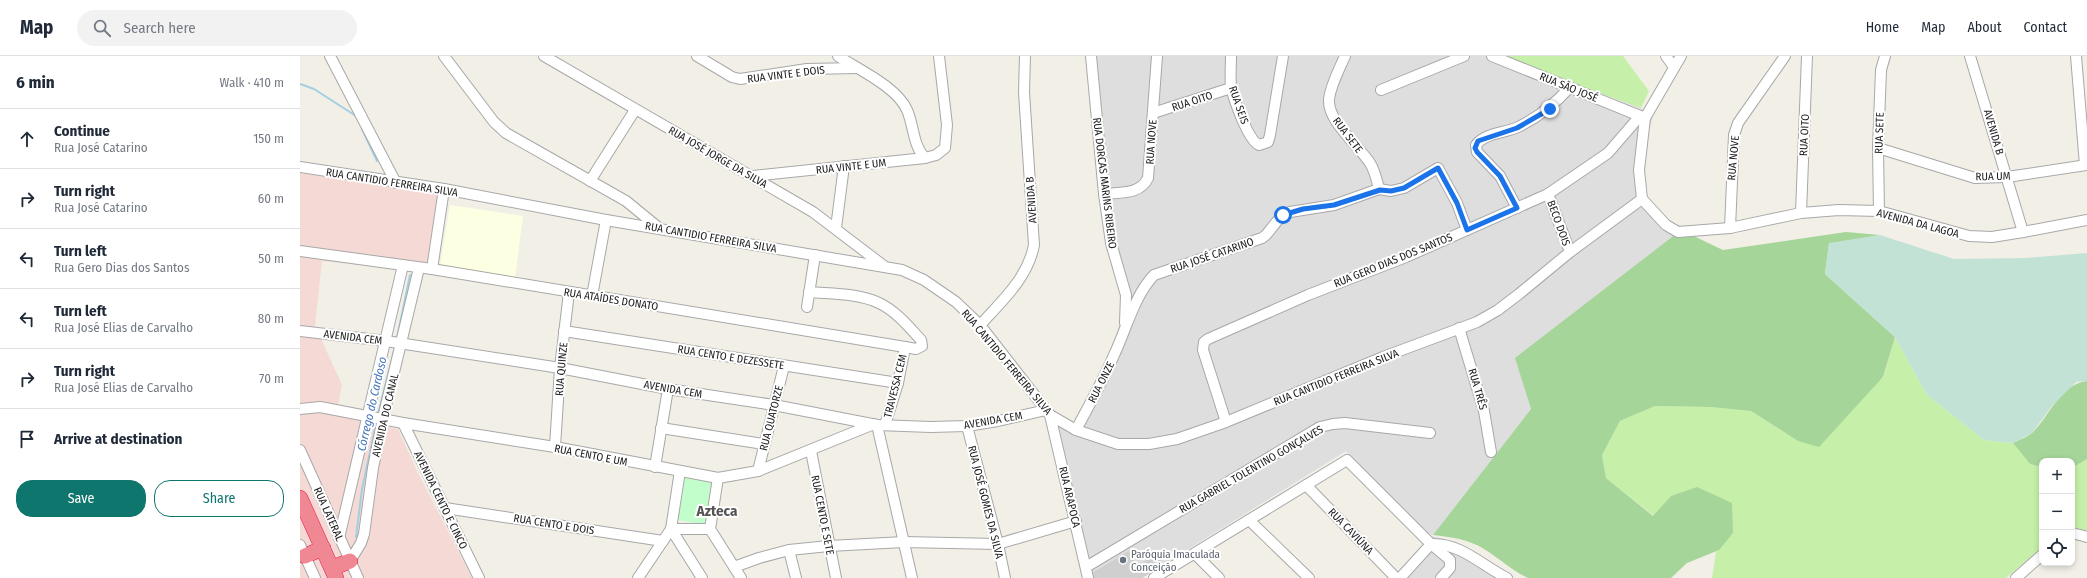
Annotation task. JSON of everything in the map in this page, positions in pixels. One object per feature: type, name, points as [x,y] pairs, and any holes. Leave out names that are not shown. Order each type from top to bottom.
[{"type":"highway","points":[[300,498],[304,518],[323,548],[334,573],[350,561]]},
{"type":"highway","points":[[303,551],[323,548]]},
{"type":"street","points":[[330,56],[396,183]]},
{"type":"street","points":[[444,56],[494,122],[506,133],[626,201],[659,228]]},
{"type":"street","name":"RUA JOSÉ JORGE DA SILVA","points":[[544,56],[813,212],[836,228],[885,267]]},
{"type":"street","name":"RUA VINTE E DOIS","points":[[698,56],[732,77],[740,79],[808,69],[857,68]]},
{"type":"street","points":[[838,56],[892,91],[901,100],[907,110],[919,150],[925,158]]},
{"type":"street","name":"RUA VINTE E UM","points":[[753,176],[925,158],[936,155],[945,148],[947,125],[939,56]]},
{"type":"street","name":"AVENIDA B","points":[[980,325],[1012,291],[1027,266],[1034,245],[1024,92],[1025,56]]},
{"type":"street","name":"RUA DORCAS MARINS RIBEIRO","points":[[1091,56],[1104,194],[1111,243],[1126,295],[1127,306],[1124,332]]},
{"type":"street","name":"RUA NOVE","points":[[1104,194],[1134,191],[1145,184],[1148,178],[1157,56]]},
{"type":"street","name":"RUA SEIS","points":[[1231,56],[1231,88],[1251,138],[1255,143],[1264,145],[1268,142],[1270,135],[1283,56]]},
{"type":"street","name":"RUA SETE","points":[[1345,56],[1334,81],[1329,99],[1330,108],[1353,144],[1370,163],[1380,190]]},
{"type":"street","points":[[1381,90],[1464,56]]},
{"type":"street","name":"RUA SÃO JOSÉ","points":[[1492,56],[1642,117]]},
{"type":"street","points":[[1666,56],[1674,67]]},
{"type":"street","points":[[1642,199],[1639,170],[1642,117],[1681,56]]},
{"type":"street","name":"RUA NOVE","points":[[1730,228],[1734,135],[1738,123],[1785,56]]},
{"type":"street","name":"RUA OITO","points":[[1801,214],[1807,56]]},
{"type":"street","name":"RUA SETE","points":[[1879,211],[1878,148],[1881,70],[1884,56]]},
{"type":"street","name":"AVENIDA B","points":[[1970,56],[2023,232]]},
{"type":"street","points":[[2076,56],[2086,165]]},
{"type":"street","points":[[1517,208],[1500,176],[1477,152],[1476,145],[1483,139],[1517,128],[1541,115],[1557,102],[1570,87]]},
{"type":"street","name":"RUA OITO","points":[[1153,113],[1231,88]]},
{"type":"street","points":[[590,181],[635,110]]},
{"type":"street","name":"RUA GERO DIAS DOS SANTOS","points":[[1226,422],[1203,350],[1204,342],[1208,339],[1308,295],[1406,257],[1548,194],[1608,153],[1642,117]]},
{"type":"street","name":"RUA UM","points":[[1878,148],[1975,178],[2007,177],[2086,165]]},
{"type":"street","points":[[836,228],[844,166]]},
{"type":"street","name":"RUA CANTIDIO FERREIRA SILVA","points":[[300,167],[396,183],[444,189],[606,220],[902,270],[924,280],[956,302],[980,325],[1048,413],[1076,430],[1118,444],[1149,444],[1176,439],[1226,422],[1383,356],[1477,322],[1498,310],[1570,252],[1642,199]]},
{"type":"street","name":"RUA JOSÉ CATARINO","points":[[1124,332],[1148,282],[1154,276],[1262,238],[1266,236],[1278,220],[1290,212],[1334,205],[1380,190],[1391,191],[1404,188],[1438,168],[1457,203],[1467,230]]},
{"type":"street","points":[[432,269],[444,189]]},
{"type":"street","name":"BECO DOIS","points":[[1548,194],[1570,252]]},
{"type":"street","name":"AVENIDA DA LAGOA","points":[[1642,199],[1666,225],[1678,232],[1730,228],[1801,214],[1839,210],[1879,211],[1969,236],[1992,236],[2023,232],[2087,220]]},
{"type":"street","points":[[592,296],[606,220]]},
{"type":"street","name":"RUA ATAÍDES DONATO","points":[[300,251],[432,269],[916,349],[922,346],[922,340],[910,327],[880,303],[863,297],[809,292]]},
{"type":"street","points":[[807,307],[815,255]]},
{"type":"street","name":"AVENIDA DO CANAL","points":[[339,538],[403,265]]},
{"type":"street","name":"AVENIDA DO CANAL","points":[[350,561],[361,543],[364,534],[373,468],[383,418],[419,268]]},
{"type":"street","name":"RUA QUINZE","points":[[555,447],[560,368],[569,292]]},
{"type":"street","name":"RUA TRÊS","points":[[1459,328],[1484,411],[1491,452]]},
{"type":"street","name":"AVENIDA CEM","points":[[300,331],[402,343],[560,368],[668,389],[774,404],[879,425],[967,426],[1048,413]]},
{"type":"street","name":"RUA CENTO E DEZESSETE","points":[[564,331],[898,383]]},
{"type":"street","name":"RUA ONZE","points":[[1076,430],[1114,356],[1124,332]]},
{"type":"street","name":"TRAVESSA CEM","points":[[879,425],[898,383],[905,347]]},
{"type":"street","name":"RUA QUATORZE","points":[[758,472],[784,366]]},
{"type":"street","points":[[655,467],[668,389]]},
{"type":"street","name":"RUA CENTO E UM","points":[[300,409],[320,407],[403,423],[555,447],[718,478],[758,472],[879,425]]},
{"type":"street","name":"RUA ARAPOCA","points":[[1048,413],[1076,521],[1088,578]]},
{"type":"street","name":"AVENIDA CENTO E CINCO","points":[[403,423],[479,578]]},
{"type":"street","name":"RUA GABRIEL TOLENTINO GONÇALVES","points":[[1086,567],[1320,427],[1345,423],[1430,433]]},
{"type":"street","points":[[879,425],[912,578]]},
{"type":"street","name":"RUA JOSÉ GOMES DA SILVA","points":[[967,426],[998,544],[1005,578]]},
{"type":"street","points":[[662,428],[764,444]]},
{"type":"street","name":"RUA LATERAL","points":[[300,450],[358,578]]},
{"type":"street","name":"RUA CENTO E SETE","points":[[811,451],[836,578]]},
{"type":"street","points":[[1154,578],[1343,461],[1348,461],[1451,563],[1450,568],[1441,578]]},
{"type":"street","points":[[641,576],[671,529],[680,471]]},
{"type":"street","points":[[718,478],[710,529],[741,578]]},
{"type":"street","name":"RUA CAVIÚNA","points":[[1306,485],[1396,578]]},
{"type":"street","name":"RUA CENTO E DOIS","points":[[445,508],[663,541]]},
{"type":"street","points":[[1249,520],[1309,578]]},
{"type":"street","points":[[734,567],[759,558],[789,550],[829,546],[904,542],[998,544],[1076,521]]},
{"type":"street","points":[[671,529],[710,529]]},
{"type":"street","points":[[671,529],[702,578]]},
{"type":"street","points":[[2075,534],[2087,537]]},
{"type":"street","points":[[1400,578],[1431,544]]},
{"type":"street","points":[[1431,544],[1447,545],[1457,548],[1507,578]]},
{"type":"street","points":[[789,550],[796,578]]},
{"type":"street","points":[[303,551],[315,578]]},
{"type":"street","points":[[1195,554],[1219,578]]},
{"type":"street","points":[[2016,578],[2039,558]]},
{"type":"shaded area","points":[[1095,56],[1498,56],[1654,113],[1647,137],[1641,172],[1643,194],[1658,215],[1681,230],[1516,358],[1531,409],[1433,535],[1425,532],[1346,451],[1142,578],[1086,578],[1046,407],[1074,423],[1109,363],[1125,304],[1117,272],[1106,249],[1098,164]]},
{"type":"shaded area","points":[[300,173],[440,194],[428,271],[322,261],[315,326],[342,385],[336,415],[398,429],[417,471],[472,578],[300,578]]},
{"type":"shaded area","points":[[450,205],[523,216],[515,279],[440,266]]},
{"type":"shaded area","points":[[1880,235],[1954,259],[2026,258],[2087,253],[2087,381],[2076,382],[2052,406],[2032,433],[2013,443],[1984,440],[1927,395],[1895,337],[1825,274],[1829,243]]},
{"type":"shaded area","points":[[1432,536],[1444,539],[1512,578],[1398,578]]},
{"type":"shaded area","name":"Paróquia Imaculada Conceição","points":[[1129,551],[1137,566],[1157,554],[1163,565],[1142,578],[1093,578],[1092,573]]},
{"type":"green space","points":[[1496,56],[1623,56],[1649,91],[1641,108]]},
{"type":"green space","points":[[1681,230],[1723,250],[1846,232],[1880,235],[1829,244],[1825,274],[1895,337],[1883,377],[1819,447],[1798,441],[1751,411],[1710,407],[1655,406],[1620,421],[1602,455],[1606,478],[1653,516],[1671,496],[1697,487],[1732,503],[1733,533],[1719,550],[1687,563],[1671,578],[1528,578],[1472,543],[1459,539],[1433,535],[1531,409],[1515,358]]},
{"type":"green space","points":[[1895,337],[1927,395],[1984,440],[2013,443],[2030,464],[2039,466],[2039,550],[2006,578],[1712,578],[1716,552],[1733,533],[1671,496],[1654,516],[1606,478],[1602,455],[1620,421],[1655,406],[1710,407],[1751,411],[1798,441],[1883,378]]},
{"type":"green space","points":[[2087,381],[2087,459],[2075,466],[2075,458],[2039,458],[2039,466],[2030,464],[2013,443],[2032,433],[2062,394],[2078,383]]},
{"type":"green space","points":[[2087,459],[2087,531],[2075,529],[2075,466]]},
{"type":"green space","points":[[685,476],[713,480],[706,525],[678,520]]},
{"type":"waterway","name":"Córrego do Cardoso","points":[[300,84],[314,89],[356,116]]},
{"type":"waterway","name":"Córrego do Cardoso","points":[[362,129],[377,161]]},
{"type":"waterway","name":"Córrego do Cardoso","points":[[397,338],[410,275]]},
{"type":"waterway","name":"Córrego do Cardoso","points":[[378,414],[395,347]]},
{"type":"waterway","name":"Córrego do Cardoso","points":[[356,537],[362,489],[377,420]]},
{"type":"place","name":"Paróquia Imaculada Conceição","points":[[1123,560]]},
{"type":"district","name":"Azteca","points":[[717,511]]},
{"type":"route","points":[[1283,215],[1303,209],[1321,208],[1334,205],[1380,190],[1391,191],[1404,188],[1438,168],[1457,203],[1467,230],[1517,208],[1500,176],[1477,152],[1475,148],[1478,141],[1517,128],[1550,109]]}]
